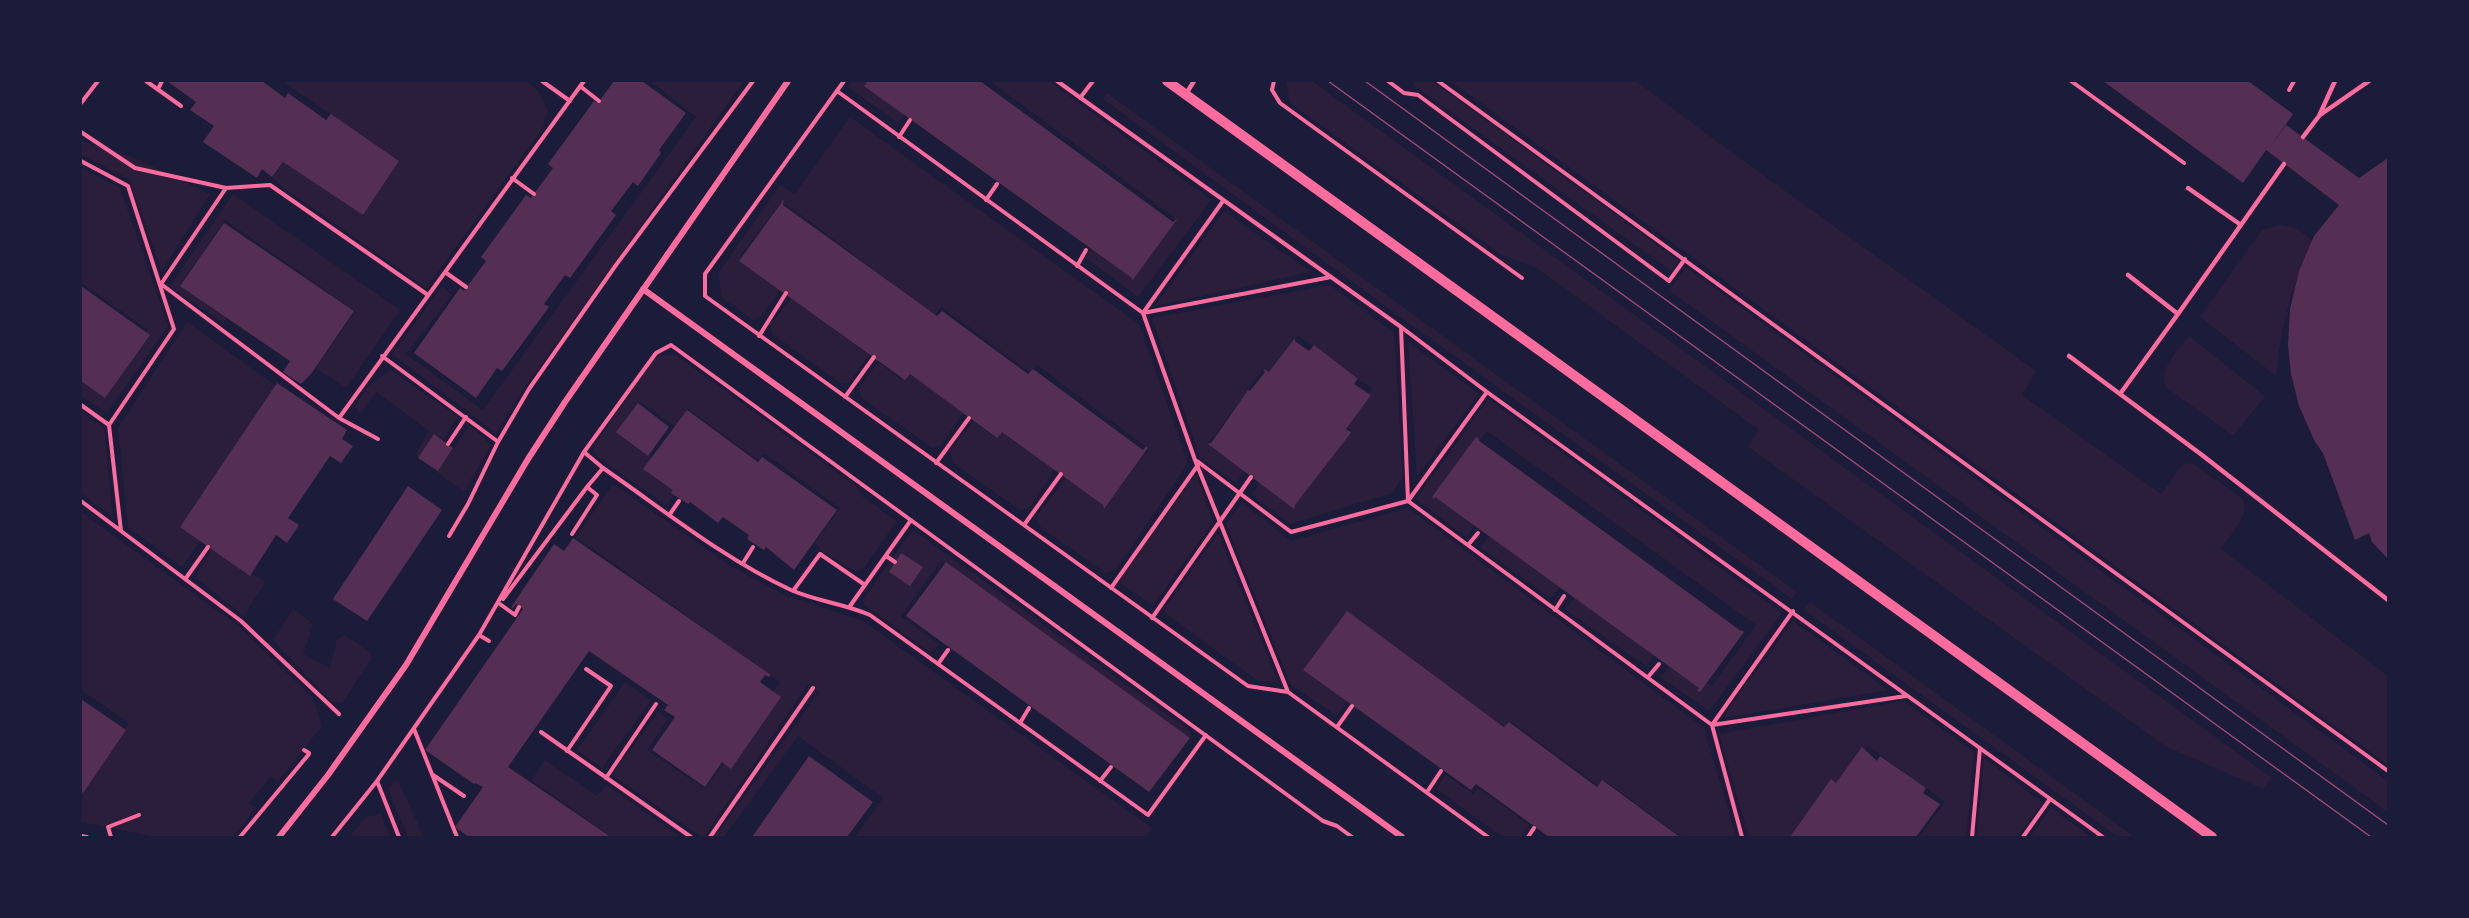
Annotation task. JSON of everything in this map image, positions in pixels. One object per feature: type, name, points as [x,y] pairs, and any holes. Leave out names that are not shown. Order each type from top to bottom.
[{"type":"street","points":[[279,837],[328,775],[406,665],[528,459],[602,345],[788,81]]},
{"type":"street","points":[[1167,81],[2212,837]]},
{"type":"street","points":[[643,289],[1401,837]]},
{"type":"lane","points":[[1185,94],[1194,81]]},
{"type":"lane","points":[[2303,138],[2319,116],[2335,81]]},
{"type":"lane","points":[[2319,116],[2369,81]]},
{"type":"lane","points":[[2120,394],[2284,164]]},
{"type":"lane","points":[[2188,188],[2241,225]]},
{"type":"lane","points":[[2128,275],[2178,314]]},
{"type":"lane","points":[[2069,356],[2202,455],[2388,600]]},
{"type":"path","points":[[81,103],[98,81]]},
{"type":"path","points":[[146,81],[181,106]]},
{"type":"path","points":[[158,89],[162,81]]},
{"type":"path","points":[[542,81],[570,101]]},
{"type":"path","points":[[339,418],[584,81]]},
{"type":"path","points":[[844,81],[705,274],[705,296],[1248,686],[1288,692],[1488,837]]},
{"type":"path","points":[[1057,81],[1332,277],[1487,392],[2103,837]]},
{"type":"path","points":[[1080,98],[1093,81]]},
{"type":"path","points":[[1274,81],[1272,90],[1280,103],[1522,278]]},
{"type":"path","points":[[1388,81],[1404,93],[1418,95],[1669,280],[1685,259]]},
{"type":"path","points":[[1438,81],[2388,771]]},
{"type":"path","points":[[2071,81],[2192,169]]},
{"type":"path","points":[[2289,90],[2294,81]]},
{"type":"path","points":[[580,86],[599,101]]},
{"type":"path","points":[[837,91],[1143,313],[1195,460],[1288,692]]},
{"type":"path","points":[[899,137],[910,120]]},
{"type":"path","points":[[81,132],[135,168],[226,188],[270,184],[428,295]]},
{"type":"path","points":[[81,161],[128,186],[174,329],[109,424],[121,531]]},
{"type":"path","points":[[513,178],[534,195]]},
{"type":"path","points":[[986,200],[997,184]]},
{"type":"path","points":[[161,284],[226,188]]},
{"type":"path","points":[[1143,313],[1223,201]]},
{"type":"path","points":[[1077,266],[1086,250]]},
{"type":"path","points":[[446,272],[466,287]]},
{"type":"path","points":[[1143,313],[1332,277]]},
{"type":"path","points":[[161,284],[339,418],[378,439]]},
{"type":"path","points":[[759,336],[786,293]]},
{"type":"path","points":[[1401,327],[1408,501]]},
{"type":"path","points":[[332,837],[377,781],[480,635],[584,452],[656,352],[671,345],[1323,821],[1337,826],[1352,837]]},
{"type":"path","points":[[382,356],[498,442]]},
{"type":"path","points":[[844,398],[874,357]]},
{"type":"path","points":[[1195,460],[1291,532],[1408,501],[1487,392]]},
{"type":"path","points":[[81,405],[109,424]]},
{"type":"path","points":[[448,444],[466,417]]},
{"type":"path","points":[[936,463],[969,418]]},
{"type":"path","points":[[584,452],[603,468],[743,563],[793,591],[850,606],[870,615],[1148,815],[1206,735]]},
{"type":"path","points":[[1111,588],[1198,465]]},
{"type":"path","points":[[493,614],[603,468]]},
{"type":"path","points":[[1024,525],[1060,474]]},
{"type":"path","points":[[1152,618],[1251,477]]},
{"type":"path","points":[[572,534],[597,495],[587,487]]},
{"type":"path","points":[[81,501],[241,621],[340,715]]},
{"type":"path","points":[[670,514],[679,501]]},
{"type":"path","points":[[1408,501],[1712,725],[1742,837]]},
{"type":"path","points":[[850,606],[911,520]]},
{"type":"path","points":[[1468,545],[1478,533]]},
{"type":"path","points":[[186,579],[208,547]]},
{"type":"path","points":[[743,563],[753,547]]},
{"type":"path","points":[[793,591],[818,553],[865,585]]},
{"type":"path","points":[[886,556],[895,562]]},
{"type":"path","points":[[1555,610],[1564,596]]},
{"type":"path","points":[[500,604],[514,615],[519,607]]},
{"type":"path","points":[[1712,725],[1793,611]]},
{"type":"path","points":[[480,635],[489,641]]},
{"type":"path","points":[[938,664],[948,650]]},
{"type":"path","points":[[1648,677],[1659,664]]},
{"type":"path","points":[[567,751],[611,686],[586,669]]},
{"type":"path","points":[[710,837],[813,688]]},
{"type":"path","points":[[1712,725],[1906,696]]},
{"type":"path","points":[[606,778],[656,704]]},
{"type":"path","points":[[1337,727],[1352,706]]},
{"type":"path","points":[[1020,723],[1029,708]]},
{"type":"path","points":[[414,729],[457,836]]},
{"type":"path","points":[[541,732],[691,837]]},
{"type":"path","points":[[1972,837],[1980,747]]},
{"type":"path","points":[[304,750],[309,753]]},
{"type":"path","points":[[1100,781],[1111,767]]},
{"type":"path","points":[[1427,792],[1441,771]]},
{"type":"path","points":[[432,774],[464,796]]},
{"type":"path","points":[[377,781],[399,837]]},
{"type":"path","points":[[2023,837],[2050,799]]},
{"type":"path","points":[[111,837],[108,827],[139,815]]},
{"type":"path","points":[[1528,837],[1534,828]]},
{"type":"shaded area","points":[[282,81],[526,81],[538,90],[548,110],[543,128],[426,288],[284,188],[272,177],[283,162],[363,215],[399,161]]},
{"type":"shaded area","points":[[650,81],[744,81],[526,386],[496,433],[392,354],[442,286],[452,295],[406,354],[483,410],[696,117]]},
{"type":"shaded area","points":[[852,81],[869,81],[908,109],[898,123],[848,87]]},
{"type":"shaded area","points":[[990,81],[1049,81],[1211,200],[1138,297],[1085,257],[1093,247],[1132,276],[1175,218]]},
{"type":"shaded area","points":[[1286,81],[1312,81],[2272,778],[2263,789],[2165,746],[1748,447],[1759,430],[1537,268],[1502,255],[1290,103]]},
{"type":"shaded area","points":[[1415,81],[1432,81],[1679,261],[1671,271],[1412,84]]},
{"type":"shaded area","points":[[1451,81],[1636,81],[2036,371],[2022,395],[2161,494],[2183,464],[2192,463],[2243,499],[2244,512],[2241,519],[2221,549],[2388,676],[2388,765]]},
{"type":"shaded area","points":[[1107,93],[1797,592],[1792,599],[1400,317],[1103,99]]},
{"type":"shaded area","points":[[850,117],[1139,324],[1188,463],[1116,569],[1106,573],[1041,528],[1037,516],[1066,478],[1106,506],[1149,449],[1037,365],[1030,373],[942,307],[935,315],[782,201],[739,258],[780,290],[762,316],[753,320],[721,297],[719,272],[780,185],[795,194]]},
{"type":"shaded area","points":[[81,141],[135,158],[210,194],[162,271],[129,179],[81,155]]},
{"type":"shaded area","points":[[81,168],[120,188],[168,326],[107,413],[81,396],[81,376],[105,393],[148,330],[81,283]]},
{"type":"shaded area","points":[[233,194],[400,310],[346,388],[316,368],[355,311],[225,220],[180,285],[227,317],[223,323],[170,286]]},
{"type":"shaded area","points":[[1224,211],[1311,272],[1155,306]]},
{"type":"shaded area","points":[[2280,225],[2296,228],[2313,241],[2298,275],[2288,307],[2276,376],[2200,317],[2262,230]]},
{"type":"shaded area","points":[[1686,267],[2388,781],[2388,812],[1670,291]]},
{"type":"shaded area","points":[[1330,285],[1394,333],[1403,476],[1392,493],[1290,524],[1251,494],[1261,481],[1295,506],[1351,430],[1346,426],[1372,389],[1297,335],[1271,372],[1264,368],[1209,443],[1246,470],[1236,483],[1200,457],[1152,318]]},
{"type":"shaded area","points":[[791,298],[869,355],[850,382],[842,384],[772,334],[771,324]]},
{"type":"shaded area","points":[[187,322],[276,386],[180,527],[200,541],[182,567],[128,527],[118,428]]},
{"type":"shaded area","points":[[2189,336],[2265,396],[2233,436],[2166,387],[2164,380],[2167,366]]},
{"type":"shaded area","points":[[1408,342],[1479,394],[1417,476]]},
{"type":"shaded area","points":[[676,355],[858,488],[862,496],[897,521],[864,568],[855,572],[819,549],[820,547],[815,543],[840,508],[764,453],[758,460],[688,409],[675,426],[639,401],[617,431],[653,457],[677,492],[666,505],[597,457],[593,447],[657,356]]},
{"type":"shaded area","points":[[878,362],[900,379],[906,371],[963,413],[941,445],[933,448],[861,398],[859,388]]},
{"type":"shaded area","points":[[391,370],[458,417],[443,440],[434,435],[418,458],[416,453],[429,431],[376,392],[360,414],[355,406],[368,386]]},
{"type":"shaded area","points":[[1488,399],[1782,613],[1709,711],[1660,677],[1675,660],[1712,686],[1756,625],[1487,431],[1442,491],[1480,519],[1466,537],[1416,499]]},
{"type":"shaded area","points":[[81,412],[104,428],[113,517],[81,493]]},
{"type":"shaded area","points":[[973,421],[994,437],[1001,428],[1055,469],[1029,508],[1020,510],[953,463],[950,451]]},
{"type":"shaded area","points":[[470,425],[491,445],[464,492],[437,472]]},
{"type":"shaded area","points":[[1196,474],[1213,522],[1153,605],[1121,584],[1122,577]]},
{"type":"shaded area","points":[[613,484],[729,565],[784,595],[863,621],[1152,828],[1146,837],[855,837],[883,798],[798,736],[724,837],[715,837],[819,692],[808,684],[702,837],[612,775],[658,712],[668,719],[647,750],[705,789],[780,682],[576,537]]},
{"type":"shaded area","points":[[1242,503],[1291,541],[1408,508],[1704,728],[1736,837],[1682,837],[1605,781],[1600,787],[1510,721],[1505,727],[1351,615],[1309,673],[1347,702],[1338,714],[1334,714],[1291,685],[1226,524]]},
{"type":"shaded area","points":[[81,512],[237,625],[313,698],[322,726],[278,781],[270,777],[249,803],[256,808],[233,837],[155,837],[81,822],[81,790],[129,723],[81,690]]},
{"type":"shaded area","points":[[1495,530],[1565,581],[1550,598],[1480,547]]},
{"type":"shaded area","points":[[911,532],[920,535],[1191,732],[1190,739],[941,561],[901,616],[939,644],[933,651],[928,651],[864,605],[863,600]]},
{"type":"shaded area","points":[[1218,533],[1278,682],[1258,681],[1165,613],[1164,609]]},
{"type":"shaded area","points":[[212,548],[265,582],[244,616],[195,577]]},
{"type":"shaded area","points":[[1580,591],[1660,649],[1646,666],[1565,609]]},
{"type":"shaded area","points":[[1810,602],[2135,837],[2118,837],[1804,610]]},
{"type":"shaded area","points":[[293,609],[313,624],[303,654],[330,668],[337,639],[345,635],[371,653],[371,659],[342,703],[332,702],[273,640]]},
{"type":"shaded area","points":[[1793,621],[1888,690],[1725,718],[1723,716]]},
{"type":"shaded area","points":[[625,682],[651,700],[602,768],[577,750]]},
{"type":"shaded area","points":[[1903,701],[1974,752],[1966,837],[1919,837],[1945,802],[1868,746],[1838,785],[1792,837],[1749,837],[1719,734]]},
{"type":"shaded area","points":[[1984,758],[2043,803],[2017,837],[1977,837]]},
{"type":"shaded area","points":[[545,760],[597,796],[606,785],[681,837],[612,837],[531,780]]},
{"type":"shaded area","points":[[1446,775],[1473,794],[1478,788],[1529,825],[1521,837],[1503,837],[1439,791],[1438,786]]},
{"type":"shaded area","points":[[397,778],[424,837],[408,837],[388,789]]},
{"type":"shaded area","points":[[2051,808],[2091,837],[2030,837]]},
{"type":"shaded area","points":[[381,814],[390,837],[349,837],[366,817]]},
{"type":"building","points":[[167,81],[262,81],[285,98],[288,93],[326,120],[331,114],[399,161],[363,215],[283,162],[272,177],[262,169],[257,178],[203,142],[214,126],[190,110],[196,102]]},
{"type":"building","points":[[614,81],[642,81],[686,113],[659,150],[661,153],[638,186],[633,182],[611,211],[616,215],[570,278],[565,275],[544,304],[549,307],[502,371],[497,368],[476,398],[414,353],[460,288],[464,291],[486,261],[481,257],[526,195],[531,198],[553,168],[548,164],[594,101],[598,103]]},
{"type":"building","points":[[868,81],[980,81],[1173,222],[1178,218],[1132,281],[1132,278],[864,86]]},
{"type":"building","points":[[2103,81],[2248,81],[2293,114],[2270,147],[2286,125],[2359,178],[2388,158],[2388,559],[2372,542],[2369,533],[2355,540],[2323,453],[2315,442],[2299,406],[2291,374],[2288,345],[2290,309],[2299,271],[2314,236],[2339,205],[2266,150],[2243,183]]},
{"type":"building","points":[[784,199],[783,205],[937,316],[942,311],[1028,374],[1033,369],[1143,450],[1146,446],[1148,448],[1104,509],[1103,505],[1002,432],[997,438],[910,374],[905,380],[739,261]]},
{"type":"building","points":[[224,223],[354,311],[311,374],[301,384],[283,372],[290,361],[180,286]]},
{"type":"building","points":[[81,286],[150,335],[105,398],[81,381]]},
{"type":"building","points":[[1295,338],[1295,341],[1309,351],[1314,345],[1358,379],[1354,384],[1371,395],[1346,429],[1351,432],[1350,434],[1294,509],[1208,444],[1212,442],[1248,390],[1250,391],[1265,372],[1263,371],[1265,369],[1269,372]]},
{"type":"building","points":[[277,383],[347,430],[342,439],[353,446],[341,463],[330,456],[288,518],[299,525],[287,543],[276,535],[250,576],[180,527]]},
{"type":"building","points":[[638,403],[669,427],[648,456],[616,432]]},
{"type":"building","points":[[687,410],[758,462],[762,457],[837,510],[794,570],[766,547],[764,550],[747,539],[749,535],[723,517],[718,523],[690,502],[688,504],[671,493],[673,490],[643,469]]},
{"type":"building","points":[[434,434],[453,448],[438,471],[418,458]]},
{"type":"building","points":[[1476,437],[1744,632],[1700,692],[1697,690],[1699,688],[1432,497]]},
{"type":"building","points":[[408,486],[442,510],[367,621],[333,599]]},
{"type":"building","points":[[573,538],[771,675],[769,677],[765,675],[760,682],[781,697],[731,769],[722,762],[705,787],[652,750],[675,717],[664,710],[668,705],[589,651],[508,767],[611,837],[469,837],[455,827],[483,787],[474,784],[425,750],[523,609],[516,604],[513,608],[511,607],[554,544],[564,551]]},
{"type":"building","points":[[901,553],[923,567],[910,586],[889,572]]},
{"type":"building","points":[[946,562],[1190,738],[1149,792],[906,616]]},
{"type":"building","points":[[1347,611],[1504,727],[1509,722],[1597,787],[1602,780],[1680,837],[1549,837],[1476,784],[1471,790],[1303,670]]},
{"type":"building","points":[[81,699],[126,730],[83,793],[81,792]]},
{"type":"building","points":[[1862,747],[1877,761],[1880,756],[1926,788],[1923,793],[1940,804],[1916,837],[1790,837],[1831,779],[1836,783]]},
{"type":"building","points":[[809,756],[873,802],[847,837],[752,837]]},
{"type":"tram line","points":[[1328,81],[2371,837]]},
{"type":"tram line","points":[[1365,81],[2388,825]]}]
